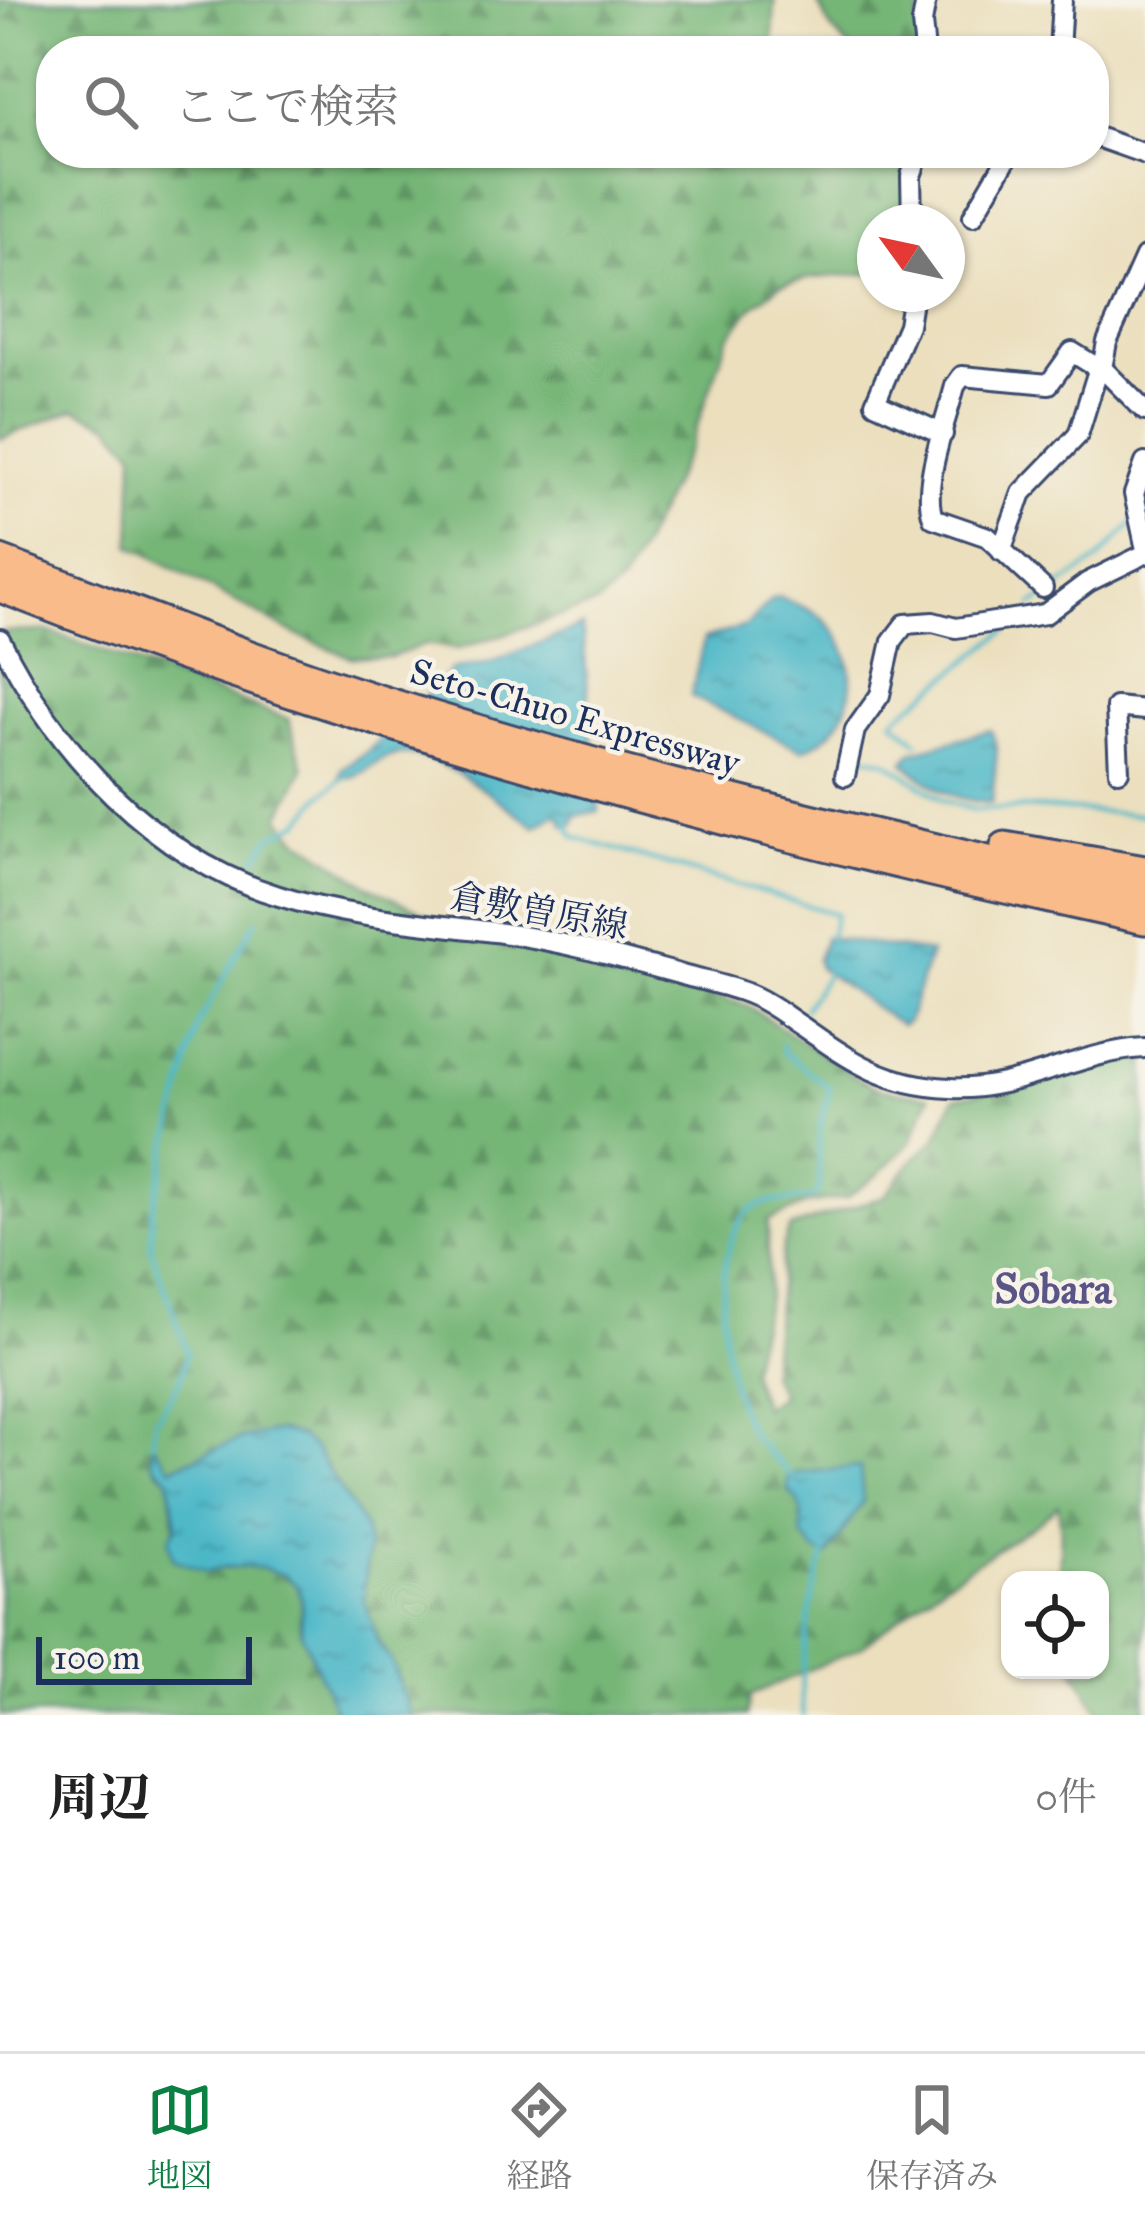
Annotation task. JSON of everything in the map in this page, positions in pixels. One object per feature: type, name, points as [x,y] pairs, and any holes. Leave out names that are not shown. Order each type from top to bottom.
[{"type":"highway","name":"Seto-Chuo Expressway","points":[[0,560],[374,710]]},
{"type":"highway","name":"Seto-Chuo Expressway","points":[[0,588],[157,649],[650,789],[781,838],[1145,920]]},
{"type":"highway","name":"Seto-Chuo Expressway","points":[[650,789],[764,807],[1145,895]]},
{"type":"highway","points":[[764,807],[1145,869]]},
{"type":"street","points":[[923,36],[926,0]]},
{"type":"street","points":[[1060,36],[1063,0]]},
{"type":"street","points":[[1109,141],[1145,154]]},
{"type":"street","points":[[912,204],[914,168]]},
{"type":"street","points":[[973,216],[1001,168]]},
{"type":"street","points":[[1001,551],[1022,494],[1078,435],[1107,342],[1145,256]]},
{"type":"street","points":[[910,312],[875,403],[944,434]]},
{"type":"street","points":[[1043,588],[979,532],[933,518],[928,503],[955,386],[962,376],[1042,386],[1054,379],[1072,352],[1101,369],[1145,411]]},
{"type":"street","points":[[1145,463],[1134,496],[1145,545]]},
{"type":"street","points":[[844,776],[855,730],[880,695],[892,641],[905,624],[933,622],[956,628],[1045,614],[1088,582],[1145,554]]},
{"type":"street","name":"倉敷曽原線","points":[[2,652],[75,754],[147,826],[221,873],[277,896],[327,910],[574,947],[751,994],[860,1067],[916,1085],[956,1089],[999,1083],[1080,1059],[1145,1048]]},
{"type":"street","points":[[1119,771],[1116,707],[1145,710]]},
{"type":"green space","points":[[0,0],[775,0],[773,36],[36,36],[36,168],[910,168],[905,204],[857,204],[857,274],[780,285],[753,306],[728,338],[689,448],[623,581],[598,604],[458,649],[426,644],[391,657],[350,657],[297,635],[131,545],[134,451],[110,425],[75,409],[0,439]]},
{"type":"green space","points":[[816,0],[919,0],[919,36],[838,36]]},
{"type":"green space","points":[[48,631],[288,719],[304,768],[280,817],[297,838],[368,885],[475,939],[608,966],[748,1006],[880,1089],[930,1096],[911,1142],[877,1175],[846,1198],[809,1203],[768,1221],[768,1294],[750,1371],[763,1407],[781,1395],[770,1373],[783,1245],[790,1228],[885,1196],[936,1139],[954,1098],[1027,1083],[1094,1061],[1145,1058],[1145,1715],[1101,1715],[1080,1679],[1109,1679],[1109,1571],[1059,1571],[1058,1505],[938,1587],[861,1647],[750,1696],[747,1715],[411,1715],[363,1597],[368,1545],[363,1525],[315,1450],[301,1438],[280,1431],[241,1438],[171,1468],[154,1446],[156,1469],[169,1479],[180,1560],[207,1572],[259,1567],[284,1574],[293,1582],[301,1597],[301,1629],[337,1715],[0,1715],[0,632]],"holes":[[[799,1499],[863,1501],[827,1556],[801,1528],[805,1513]]]},
{"type":"water","points":[[779,597],[822,618],[846,652],[850,672],[850,691],[836,726],[802,750],[691,696],[704,639],[746,626]]},
{"type":"water","points":[[582,626],[599,811],[575,816],[573,824],[565,826],[558,813],[535,826],[466,778],[408,754],[391,756],[355,776],[340,778],[342,769],[368,751],[452,670],[492,662]]},
{"type":"water","points":[[991,730],[997,749],[992,803],[944,792],[904,762],[912,752]]},
{"type":"water","points":[[825,937],[930,953],[908,1021],[902,1025],[894,1021],[819,967]]},
{"type":"water","points":[[280,1431],[301,1437],[315,1450],[363,1525],[368,1545],[363,1597],[411,1715],[337,1715],[301,1632],[302,1599],[297,1586],[284,1575],[262,1568],[226,1567],[207,1572],[173,1559],[169,1539],[177,1525],[169,1479],[152,1462],[152,1443],[171,1468],[242,1438]]},
{"type":"water","points":[[860,1467],[863,1501],[827,1556],[815,1551],[802,1536],[801,1511],[788,1491],[788,1474]]},
{"type":"waterway","points":[[1033,605],[1098,560],[1134,522]]},
{"type":"waterway","points":[[918,742],[893,720],[1007,630]]},
{"type":"waterway","points":[[860,755],[886,761],[944,801],[974,810],[1038,808],[1145,815]]},
{"type":"waterway","points":[[256,859],[269,838],[301,821],[346,776]]},
{"type":"waterway","points":[[568,824],[574,837],[836,914],[828,943]]},
{"type":"waterway","points":[[152,1443],[155,1421],[181,1379],[187,1351],[151,1248],[152,1212],[198,1024],[256,921]]},
{"type":"waterway","points":[[804,1009],[830,969]]},
{"type":"waterway","points":[[782,1045],[783,1052],[830,1088],[819,1132],[819,1193],[764,1203],[748,1212],[735,1230],[727,1255],[723,1313],[730,1373],[744,1420],[791,1477]]},
{"type":"waterway","points":[[803,1715],[807,1631],[826,1550]]},
{"type":"district","name":"Sobara","points":[[1053,1289]]}]
